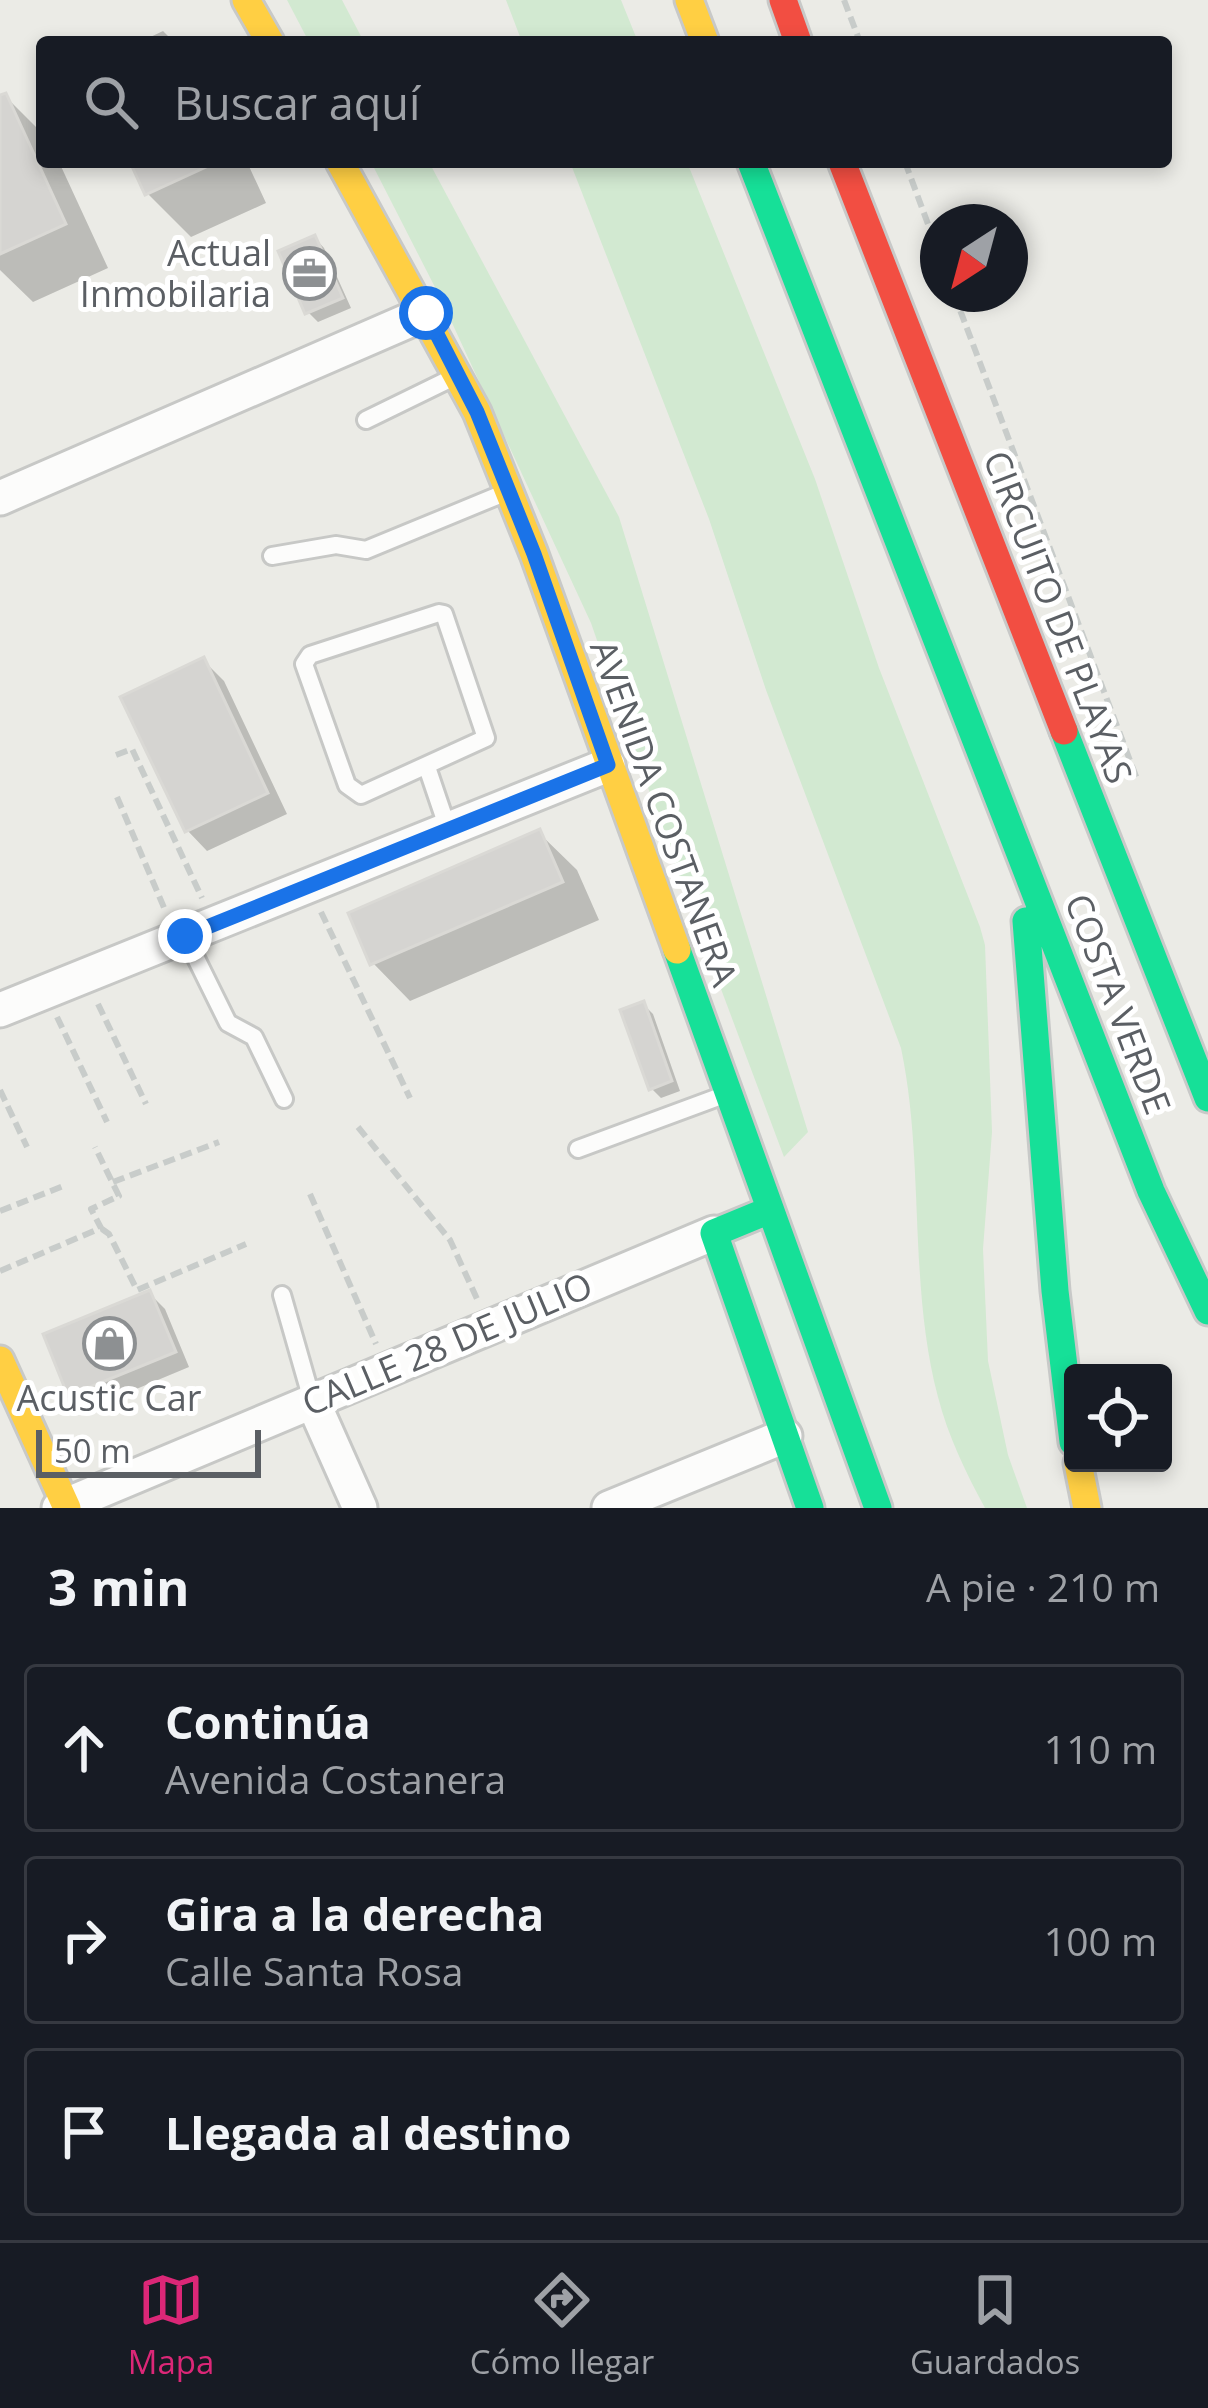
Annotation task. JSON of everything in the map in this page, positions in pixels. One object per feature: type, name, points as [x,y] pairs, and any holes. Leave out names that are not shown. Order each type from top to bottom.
[{"type":"main road","points":[[245,0],[266,36]]},
{"type":"main road","points":[[689,0],[703,36]]},
{"type":"main road","points":[[783,0],[796,36]]},
{"type":"main road","name":"AVENIDA COSTANERA","points":[[343,168],[458,375],[508,490],[878,1508]]},
{"type":"main road","points":[[753,168],[1022,854],[1064,1370]]},
{"type":"main road","name":"CIRCUITO DE PLAYAS","points":[[844,168],[1208,1098]]},
{"type":"main road","name":"COSTA VERDE","points":[[1022,854],[1151,1191],[1208,1311]]},
{"type":"main road","name":"CALLE 28 DE JULIO","points":[[713,1233],[770,1210]]},
{"type":"main road","points":[[713,1233],[810,1508]]},
{"type":"main road","points":[[2,1373],[64,1507]]},
{"type":"main road","points":[[1080,1472],[1087,1508]]},
{"type":"street","points":[[0,498],[426,313]]},
{"type":"street","points":[[0,1010],[608,765]]},
{"type":"street","name":"CALLE 28 DE JULIO","points":[[64,1507],[713,1233]]},
{"type":"street","points":[[313,1400],[360,1508]]},
{"type":"street","points":[[609,1508],[785,1436]]},
{"type":"lane","points":[[366,420],[458,375]]},
{"type":"lane","points":[[272,556],[336,544],[366,550],[508,490]]},
{"type":"lane","points":[[444,614],[487,736],[427,767],[366,795],[351,790],[302,668],[310,655],[444,614]]},
{"type":"lane","points":[[427,767],[448,829]]},
{"type":"lane","points":[[192,933],[228,1023],[254,1037],[284,1099]]},
{"type":"lane","points":[[578,1149],[727,1094]]},
{"type":"lane","points":[[282,1295],[313,1400]]},
{"type":"path","points":[[844,0],[858,36]]},
{"type":"path","points":[[906,168],[920,204]]},
{"type":"path","points":[[961,312],[1142,794]]},
{"type":"path","points":[[116,755],[132,748],[192,933]]},
{"type":"path","points":[[117,797],[192,933]]},
{"type":"path","points":[[309,886],[410,1098]]},
{"type":"path","points":[[85,976],[146,1104]]},
{"type":"path","points":[[46,992],[106,1123]]},
{"type":"path","points":[[0,1090],[28,1147]]},
{"type":"path","points":[[358,1127],[450,1240],[489,1326]]},
{"type":"path","points":[[113,1182],[219,1142]]},
{"type":"path","points":[[95,1147],[119,1196],[92,1210],[137,1290],[246,1244]]},
{"type":"path","points":[[0,1211],[66,1185]]},
{"type":"path","points":[[310,1194],[387,1368]]},
{"type":"path","points":[[0,1271],[101,1228]]},
{"type":"green space","points":[[287,0],[342,0],[361,36],[306,36]]},
{"type":"green space","points":[[506,0],[621,0],[636,36],[520,36]]},
{"type":"green space","points":[[374,168],[432,168],[619,517],[808,1132],[784,1157],[591,623],[440,297]]},
{"type":"green space","points":[[572,168],[689,168],[815,479],[879,668],[980,927],[985,945],[992,1132],[983,1249],[988,1361],[1008,1455],[1027,1508],[985,1508],[947,1426],[923,1311],[913,1135],[901,1048],[766,690],[709,519]]},
{"type":"building","points":[[6,93],[36,168],[40,168],[66,224],[0,254],[0,95]]},
{"type":"building","points":[[133,168],[204,168],[145,195]]},
{"type":"building","name":"Actual Inmobilaria","points":[[315,235],[343,298],[305,314],[278,251]]},
{"type":"building","points":[[204,657],[268,793],[185,832],[120,697]]},
{"type":"building","points":[[540,829],[563,882],[370,965],[348,913]]},
{"type":"building","points":[[644,1001],[672,1081],[649,1090],[620,1010]]},
{"type":"building","name":"Acustic Car","points":[[150,1290],[176,1352],[68,1396],[43,1334]]},
{"type":"traffic: fast","points":[[753,168],[1151,1191],[1208,1311]]},
{"type":"traffic: fast","points":[[1064,731],[1208,1098]]},
{"type":"traffic: fast","points":[[1026,921],[1064,1366]]},
{"type":"traffic: fast","points":[[677,950],[878,1508]]},
{"type":"traffic: fast","points":[[770,1210],[714,1233],[810,1508]]},
{"type":"traffic: slow","points":[[246,0],[267,36]]},
{"type":"traffic: slow","points":[[689,0],[703,36]]},
{"type":"traffic: slow","points":[[343,168],[477,412],[534,554],[677,950]]},
{"type":"traffic: slow","points":[[0,1360],[67,1508]]},
{"type":"traffic: slow","points":[[1080,1472],[1087,1508]]},
{"type":"traffic: jam","points":[[783,0],[796,36]]},
{"type":"traffic: jam","points":[[844,168],[1064,731]]},
{"type":"place","name":"Actual Inmobilaria","points":[[310,274]]},
{"type":"place","name":"Acustic Car","points":[[109,1343]]},
{"type":"route","points":[[185,936],[608,765],[534,554],[477,412],[426,313]]}]
